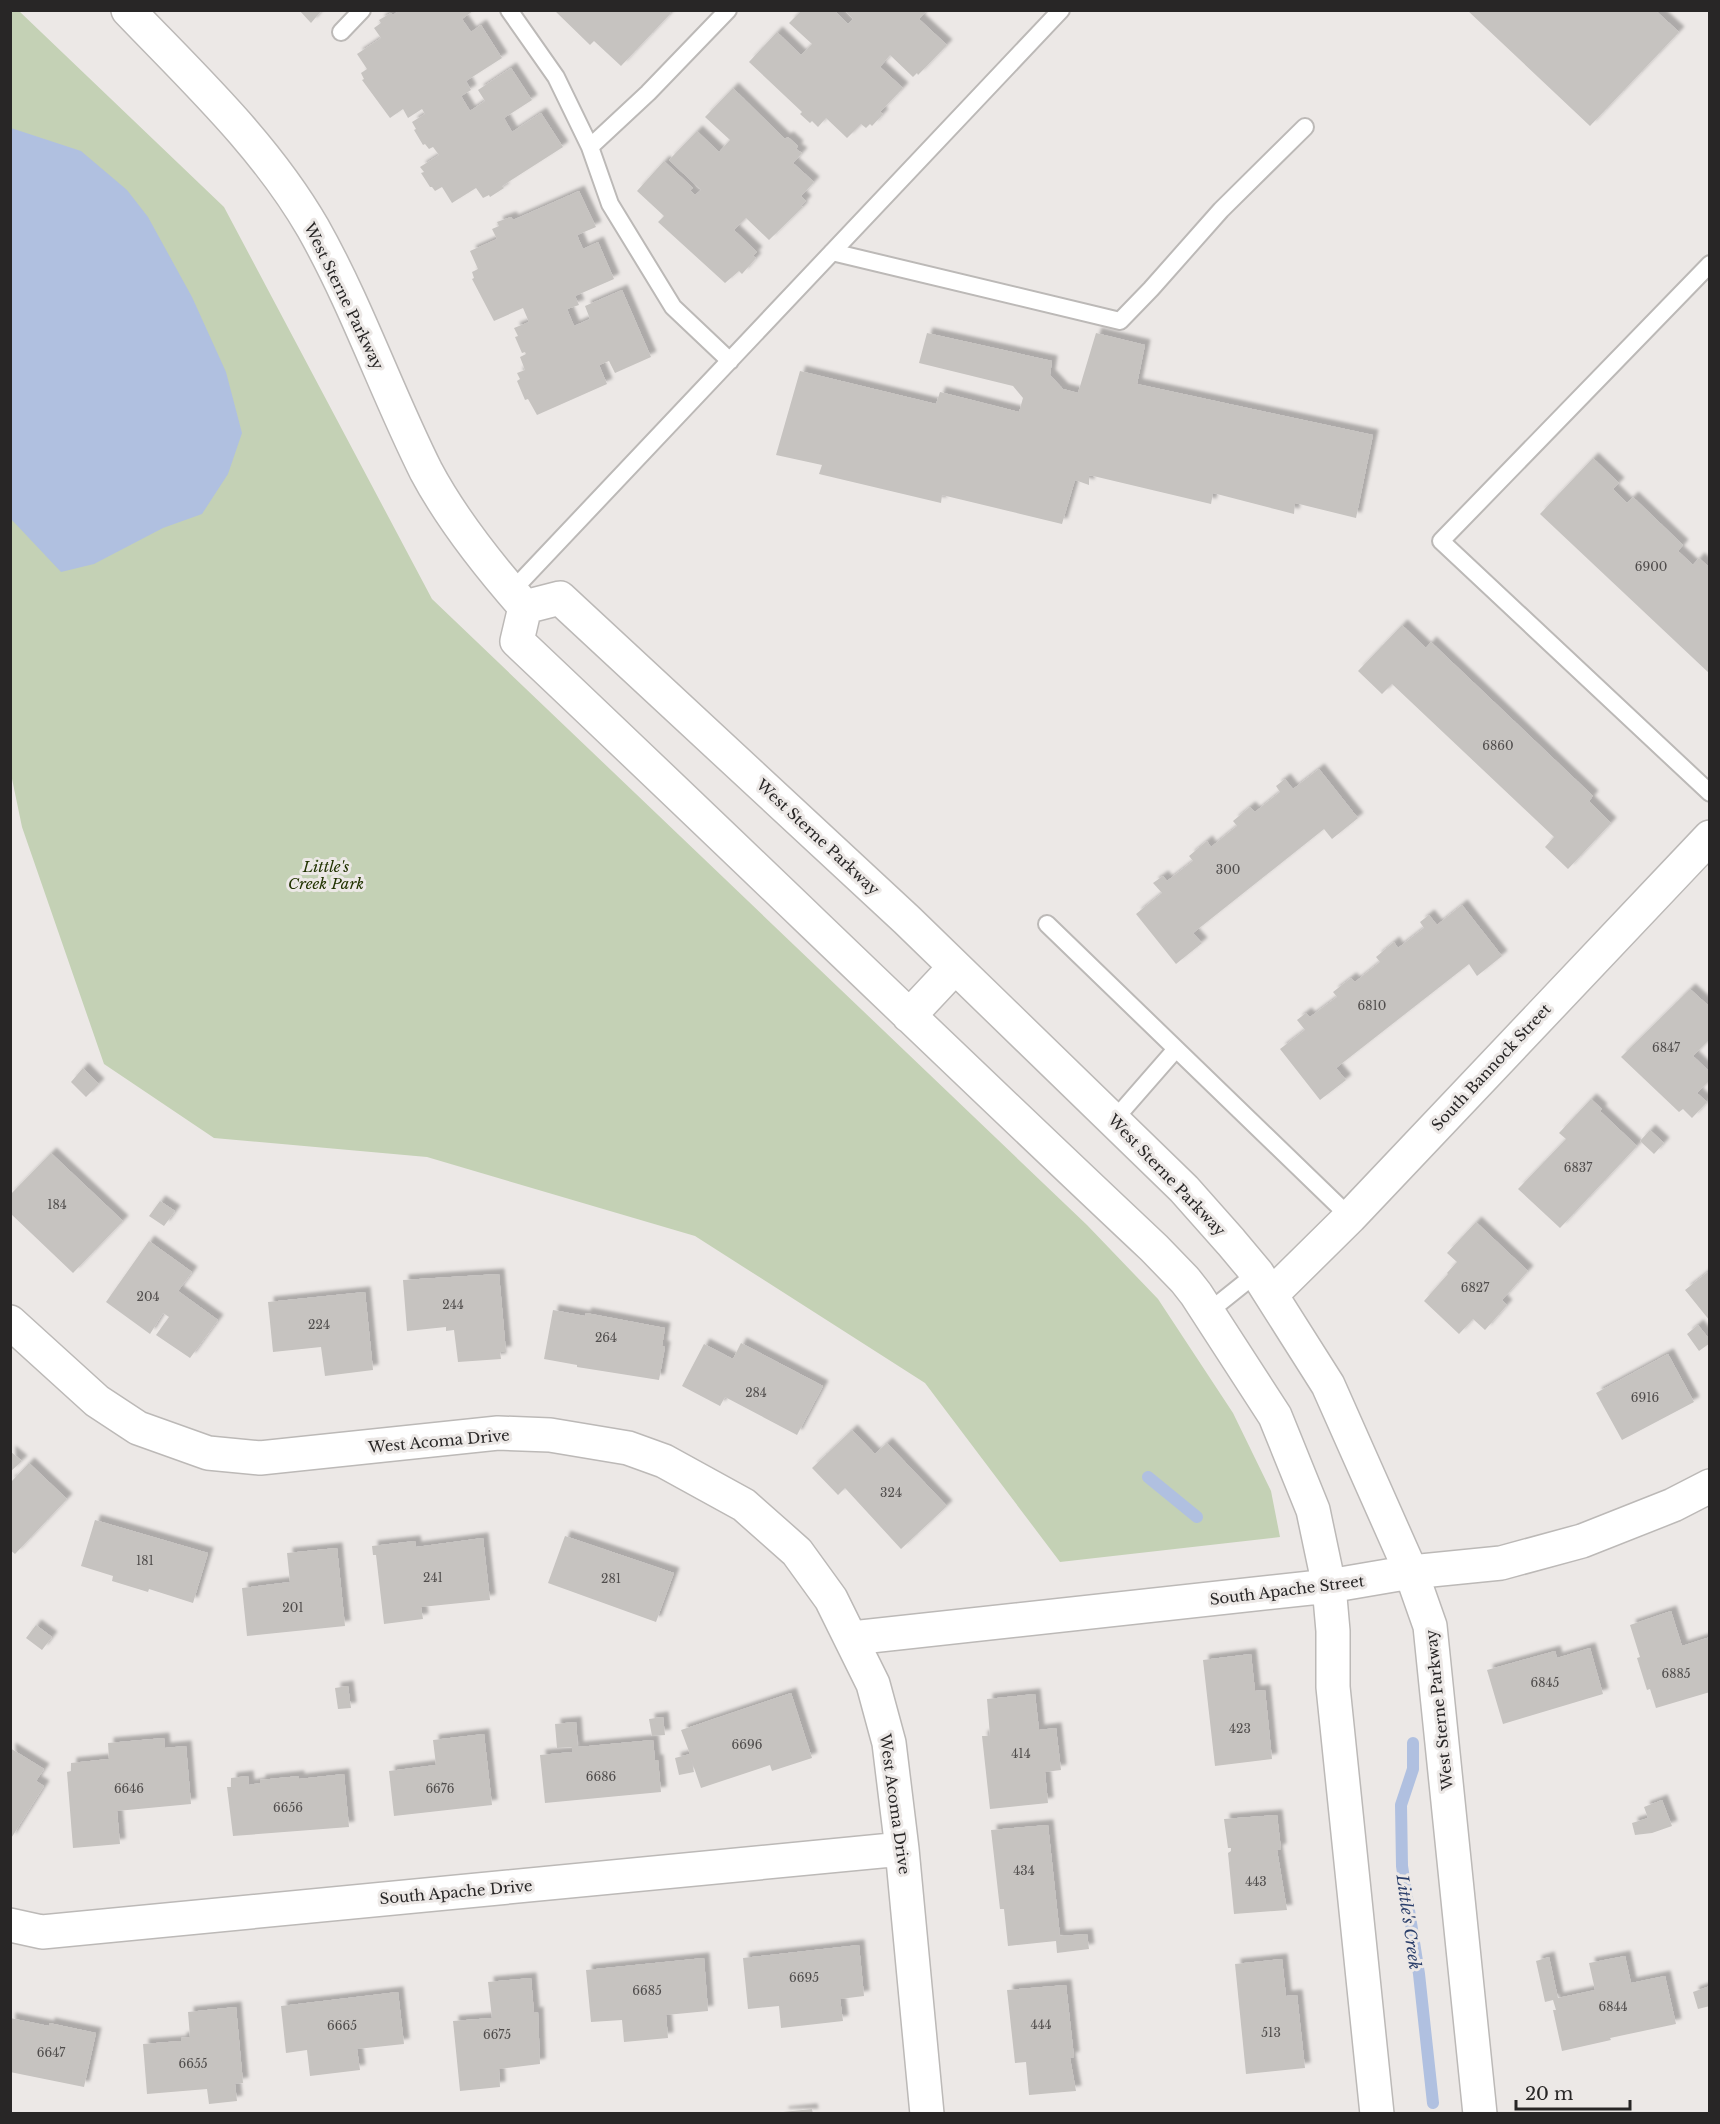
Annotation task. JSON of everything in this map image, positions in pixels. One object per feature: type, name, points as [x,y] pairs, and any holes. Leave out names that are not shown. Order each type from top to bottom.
[{"type":"street","name":"West Sterne Parkway","points":[[128,10],[230,116],[278,173],[313,227],[338,275],[427,471],[459,526],[518,599],[560,598],[955,967],[1114,1120],[1184,1189],[1264,1284],[1328,1385],[1411,1572],[1430,1626],[1480,2114]]},
{"type":"street","points":[[518,599],[517,641],[706,819],[808,921],[1154,1248],[1185,1280],[1275,1416],[1313,1510],[1329,1587],[1333,1631],[1333,1687],[1377,2114]]},
{"type":"street","name":"South Bannock Street","points":[[1264,1284],[1350,1217],[1710,837]]},
{"type":"street","points":[[909,1016],[955,967]]},
{"type":"street","name":"West Acoma Drive","points":[[10,1322],[97,1401],[138,1428],[208,1453],[260,1458],[498,1433],[550,1435],[628,1448],[664,1461],[744,1505],[796,1552],[831,1599],[873,1684],[889,1743],[902,1849],[927,2114]]},
{"type":"street","name":"South Apache Street","points":[[852,1638],[1329,1587],[1411,1572],[1501,1563],[1582,1541],[1673,1505],[1710,1486]]},
{"type":"street","name":"South Apache Drive","points":[[10,1925],[42,1932],[902,1849]]},
{"type":"lane","points":[[341,32],[362,10]]},
{"type":"lane","points":[[509,10],[556,77],[590,147],[610,204],[673,307],[730,360]]},
{"type":"lane","points":[[590,147],[648,93],[728,10]]},
{"type":"lane","points":[[518,599],[730,360],[1061,10]]},
{"type":"lane","points":[[832,252],[1120,321],[1221,210],[1305,127]]},
{"type":"lane","points":[[1710,264],[1441,541],[1710,793]]},
{"type":"lane","points":[[1047,924],[1350,1217]]},
{"type":"lane","points":[[1114,1120],[1176,1049]]},
{"type":"lane","points":[[1207,1313],[1264,1284]]},
{"type":"green space","name":"Little's Creek Park","points":[[10,11],[19,11],[224,207],[432,599],[1087,1225],[1158,1299],[1233,1413],[1271,1491],[1280,1537],[1060,1562],[925,1383],[695,1236],[427,1157],[214,1138],[104,1064],[22,827],[11,774]]},
{"type":"water","points":[[11,128],[81,151],[127,190],[148,217],[192,297],[226,372],[242,433],[228,474],[202,514],[163,528],[94,564],[61,572],[11,519]]},
{"type":"building","points":[[299,10],[322,10],[311,23]]},
{"type":"building","points":[[400,10],[474,10],[462,19],[471,32],[481,25],[502,58],[466,81],[471,90],[461,96],[470,111],[485,101],[478,90],[511,68],[532,100],[504,118],[512,132],[541,113],[563,147],[502,186],[504,188],[490,197],[489,195],[483,198],[476,188],[452,203],[442,187],[435,191],[430,187],[420,167],[439,155],[433,147],[429,149],[425,144],[423,145],[412,122],[425,114],[422,109],[408,118],[403,109],[390,118],[362,80],[364,79],[361,73],[367,69],[357,54],[381,38],[374,28],[381,23],[379,20]]},
{"type":"building","points":[[554,10],[669,10],[671,13],[621,66],[594,41],[590,45]]},
{"type":"building","points":[[802,10],[834,10],[848,24],[853,19],[844,10],[927,10],[919,19],[947,45],[918,75],[917,73],[913,77],[890,55],[880,67],[903,88],[880,112],[883,114],[872,126],[870,124],[866,128],[861,124],[847,138],[826,118],[818,127],[812,121],[810,123],[800,114],[802,112],[749,62],[777,32],[801,55],[812,44],[789,23]]},
{"type":"building","points":[[1467,10],[1655,10],[1679,32],[1590,126]]},
{"type":"building","points":[[733,88],[785,139],[788,137],[798,146],[796,149],[802,153],[793,163],[814,182],[801,196],[806,201],[801,206],[803,207],[769,240],[746,218],[734,230],[757,252],[753,256],[756,258],[742,274],[739,271],[725,283],[658,222],[664,216],[637,191],[664,161],[693,188],[690,190],[695,195],[701,190],[669,160],[697,131],[719,152],[730,140],[705,117]]},
{"type":"building","points":[[579,191],[596,227],[577,235],[583,249],[598,242],[614,279],[575,296],[579,305],[567,309],[574,326],[590,319],[585,306],[622,290],[651,357],[615,373],[609,361],[599,365],[607,384],[537,415],[528,399],[525,400],[517,381],[520,379],[517,373],[525,370],[520,357],[526,354],[522,353],[514,328],[529,322],[523,308],[494,321],[472,279],[474,278],[472,272],[478,269],[470,251],[497,239],[492,229],[499,226],[497,222],[511,217],[513,220]]},
{"type":"building","points":[[927,333],[1052,361],[1050,375],[1063,389],[1078,393],[1096,333],[1145,345],[1137,384],[1373,435],[1356,518],[1295,503],[1294,514],[1213,493],[1211,504],[1089,475],[1089,485],[1075,480],[1062,524],[942,495],[941,503],[819,474],[822,465],[776,455],[800,371],[936,404],[940,392],[1019,412],[1023,398],[1013,386],[919,363]]},
{"type":"building","points":[[1593,458],[1619,483],[1613,489],[1627,503],[1633,497],[1683,545],[1678,551],[1693,565],[1699,558],[1710,568],[1710,674],[1540,514]]},
{"type":"building","points":[[1402,625],[1426,648],[1431,642],[1593,796],[1589,801],[1611,823],[1568,869],[1545,847],[1554,837],[1392,684],[1382,694],[1358,671]]},
{"type":"building","points":[[1319,769],[1358,818],[1332,839],[1324,829],[1193,933],[1202,943],[1176,964],[1136,914],[1162,893],[1153,883],[1163,876],[1167,881],[1193,861],[1189,856],[1207,841],[1211,847],[1237,826],[1233,821],[1250,807],[1255,812],[1280,792],[1276,786],[1285,779],[1293,789]]},
{"type":"building","points":[[1462,905],[1502,956],[1477,976],[1469,964],[1336,1068],[1346,1080],[1320,1100],[1280,1049],[1305,1030],[1297,1020],[1306,1013],[1310,1017],[1337,997],[1333,992],[1351,978],[1355,982],[1380,962],[1376,957],[1394,942],[1398,948],[1424,928],[1420,922],[1429,915],[1437,925]]},
{"type":"building","points":[[1690,989],[1710,1007],[1710,1039],[1693,1056],[1710,1072],[1710,1080],[1697,1093],[1707,1102],[1692,1118],[1683,1109],[1679,1112],[1621,1057]]},
{"type":"building","points":[[83,1068],[99,1084],[86,1097],[71,1082]]},
{"type":"building","points":[[1591,1099],[1602,1109],[1600,1111],[1637,1146],[1560,1228],[1518,1189],[1566,1139],[1559,1133]]},
{"type":"building","points":[[1650,1130],[1664,1143],[1654,1154],[1640,1141]]},
{"type":"building","points":[[51,1153],[123,1221],[73,1273],[10,1213],[10,1195]]},
{"type":"building","points":[[160,1201],[175,1211],[164,1226],[149,1216]]},
{"type":"building","points":[[1476,1222],[1528,1271],[1502,1300],[1507,1305],[1485,1330],[1473,1319],[1459,1334],[1424,1301],[1457,1262],[1447,1253]]},
{"type":"building","points":[[149,1241],[192,1272],[178,1291],[218,1320],[190,1358],[156,1335],[169,1317],[163,1313],[150,1334],[106,1302]]},
{"type":"building","points":[[1708,1272],[1710,1273],[1710,1321],[1685,1290]]},
{"type":"building","points":[[499,1274],[506,1352],[500,1352],[501,1359],[458,1362],[454,1330],[446,1331],[446,1327],[407,1331],[403,1280]]},
{"type":"building","points":[[365,1292],[373,1370],[325,1376],[321,1347],[273,1352],[268,1302]]},
{"type":"building","points":[[553,1310],[585,1316],[586,1313],[665,1328],[662,1346],[665,1347],[659,1380],[577,1367],[577,1365],[544,1359]]},
{"type":"building","points":[[1698,1325],[1710,1340],[1710,1343],[1699,1351],[1687,1334]]},
{"type":"building","points":[[741,1343],[823,1386],[797,1435],[725,1397],[720,1406],[682,1386],[704,1344],[733,1359]]},
{"type":"building","points":[[1668,1354],[1694,1402],[1622,1440],[1596,1393]]},
{"type":"building","points":[[852,1430],[875,1454],[887,1443],[947,1506],[901,1549],[845,1488],[838,1495],[812,1468]]},
{"type":"building","points":[[10,1451],[22,1461],[10,1472]]},
{"type":"building","points":[[29,1463],[67,1499],[15,1554],[10,1550],[10,1479],[12,1481]]},
{"type":"building","points":[[95,1520],[208,1553],[193,1603],[149,1589],[148,1592],[112,1581],[113,1576],[81,1566]]},
{"type":"building","points":[[565,1536],[674,1573],[656,1622],[548,1583]]},
{"type":"building","points":[[483,1538],[490,1600],[421,1607],[423,1619],[384,1624],[376,1555],[373,1555],[372,1546],[415,1541],[416,1547]]},
{"type":"building","points":[[337,1548],[345,1626],[247,1636],[242,1588],[290,1582],[287,1553]]},
{"type":"building","points":[[1671,1611],[1682,1646],[1710,1637],[1710,1692],[1656,1708],[1650,1689],[1647,1690],[1630,1625]]},
{"type":"building","points":[[36,1625],[52,1637],[42,1650],[26,1638]]},
{"type":"building","points":[[1590,1648],[1603,1694],[1503,1724],[1487,1670],[1555,1651],[1557,1658]]},
{"type":"building","points":[[1251,1654],[1255,1691],[1265,1690],[1272,1759],[1215,1766],[1203,1660]]},
{"type":"building","points":[[348,1686],[351,1708],[338,1709],[335,1688]]},
{"type":"building","points":[[791,1693],[812,1758],[772,1771],[770,1765],[701,1788],[691,1759],[694,1772],[679,1775],[675,1758],[690,1754],[681,1730]]},
{"type":"building","points":[[1035,1694],[1039,1730],[1056,1728],[1061,1770],[1045,1772],[1048,1803],[990,1809],[982,1736],[990,1736],[987,1699]]},
{"type":"building","points":[[663,1717],[665,1735],[652,1736],[649,1719]]},
{"type":"building","points":[[576,1722],[578,1747],[653,1740],[655,1760],[658,1760],[661,1792],[545,1803],[540,1755],[572,1752],[572,1747],[557,1748],[555,1724]]},
{"type":"building","points":[[484,1734],[492,1805],[394,1816],[389,1771],[436,1765],[433,1740]]},
{"type":"building","points":[[164,1738],[165,1748],[186,1746],[191,1804],[117,1811],[120,1844],[73,1848],[67,1772],[71,1771],[71,1763],[109,1759],[108,1743]]},
{"type":"building","points":[[10,1748],[44,1769],[36,1781],[44,1786],[10,1840]]},
{"type":"building","points":[[344,1774],[349,1827],[233,1836],[227,1787],[231,1787],[231,1778],[248,1776],[249,1785],[260,1783],[260,1780]]},
{"type":"building","points":[[1662,1800],[1672,1826],[1652,1833],[1635,1835],[1632,1823],[1648,1818],[1644,1807]]},
{"type":"building","points":[[1277,1815],[1281,1849],[1277,1850],[1287,1910],[1234,1914],[1228,1853],[1231,1848],[1228,1848],[1224,1819]]},
{"type":"building","points":[[1048,1825],[1060,1936],[1087,1934],[1089,1949],[1057,1953],[1056,1941],[1008,1946],[1004,1909],[1000,1909],[991,1830]]},
{"type":"building","points":[[859,1945],[864,1996],[840,1999],[843,2021],[781,2028],[779,2006],[748,2009],[743,1958]]},
{"type":"building","points":[[1625,1956],[1631,1983],[1665,1976],[1676,2024],[1562,2051],[1553,2010],[1556,2010],[1553,2000],[1545,2002],[1536,1961],[1549,1957],[1558,1998],[1595,1990],[1589,1963]]},
{"type":"building","points":[[704,1958],[708,2011],[666,2015],[668,2038],[624,2042],[622,2020],[591,2022],[586,1970]]},
{"type":"building","points":[[1282,1959],[1286,1996],[1297,1995],[1305,2068],[1246,2074],[1235,1964]]},
{"type":"building","points":[[531,1978],[534,2013],[538,2012],[540,2064],[499,2069],[500,2087],[460,2091],[453,2021],[492,2018],[488,1982]]},
{"type":"building","points":[[1066,1985],[1074,2057],[1070,2058],[1076,2091],[1029,2095],[1026,2062],[1015,2063],[1007,1990]]},
{"type":"building","points":[[1710,1986],[1710,2006],[1698,2009],[1693,1992]]},
{"type":"building","points":[[398,1992],[404,2044],[357,2049],[360,2070],[310,2076],[307,2050],[286,2053],[281,2006]]},
{"type":"building","points":[[236,2007],[243,2083],[235,2084],[237,2101],[209,2104],[207,2089],[147,2094],[143,2044],[181,2041],[181,2038],[190,2037],[188,2012]]},
{"type":"building","points":[[10,2018],[96,2033],[84,2087],[10,2072]]},
{"type":"building","points":[[812,2109],[813,2114],[783,2114],[783,2112]]},
{"type":"waterway","name":"Little's Creek","points":[[1148,1477],[1197,1517]]},
{"type":"waterway","name":"Little's Creek","points":[[1413,1743],[1413,1769],[1401,1805],[1402,1866],[1419,1974],[1433,2103]]}]
